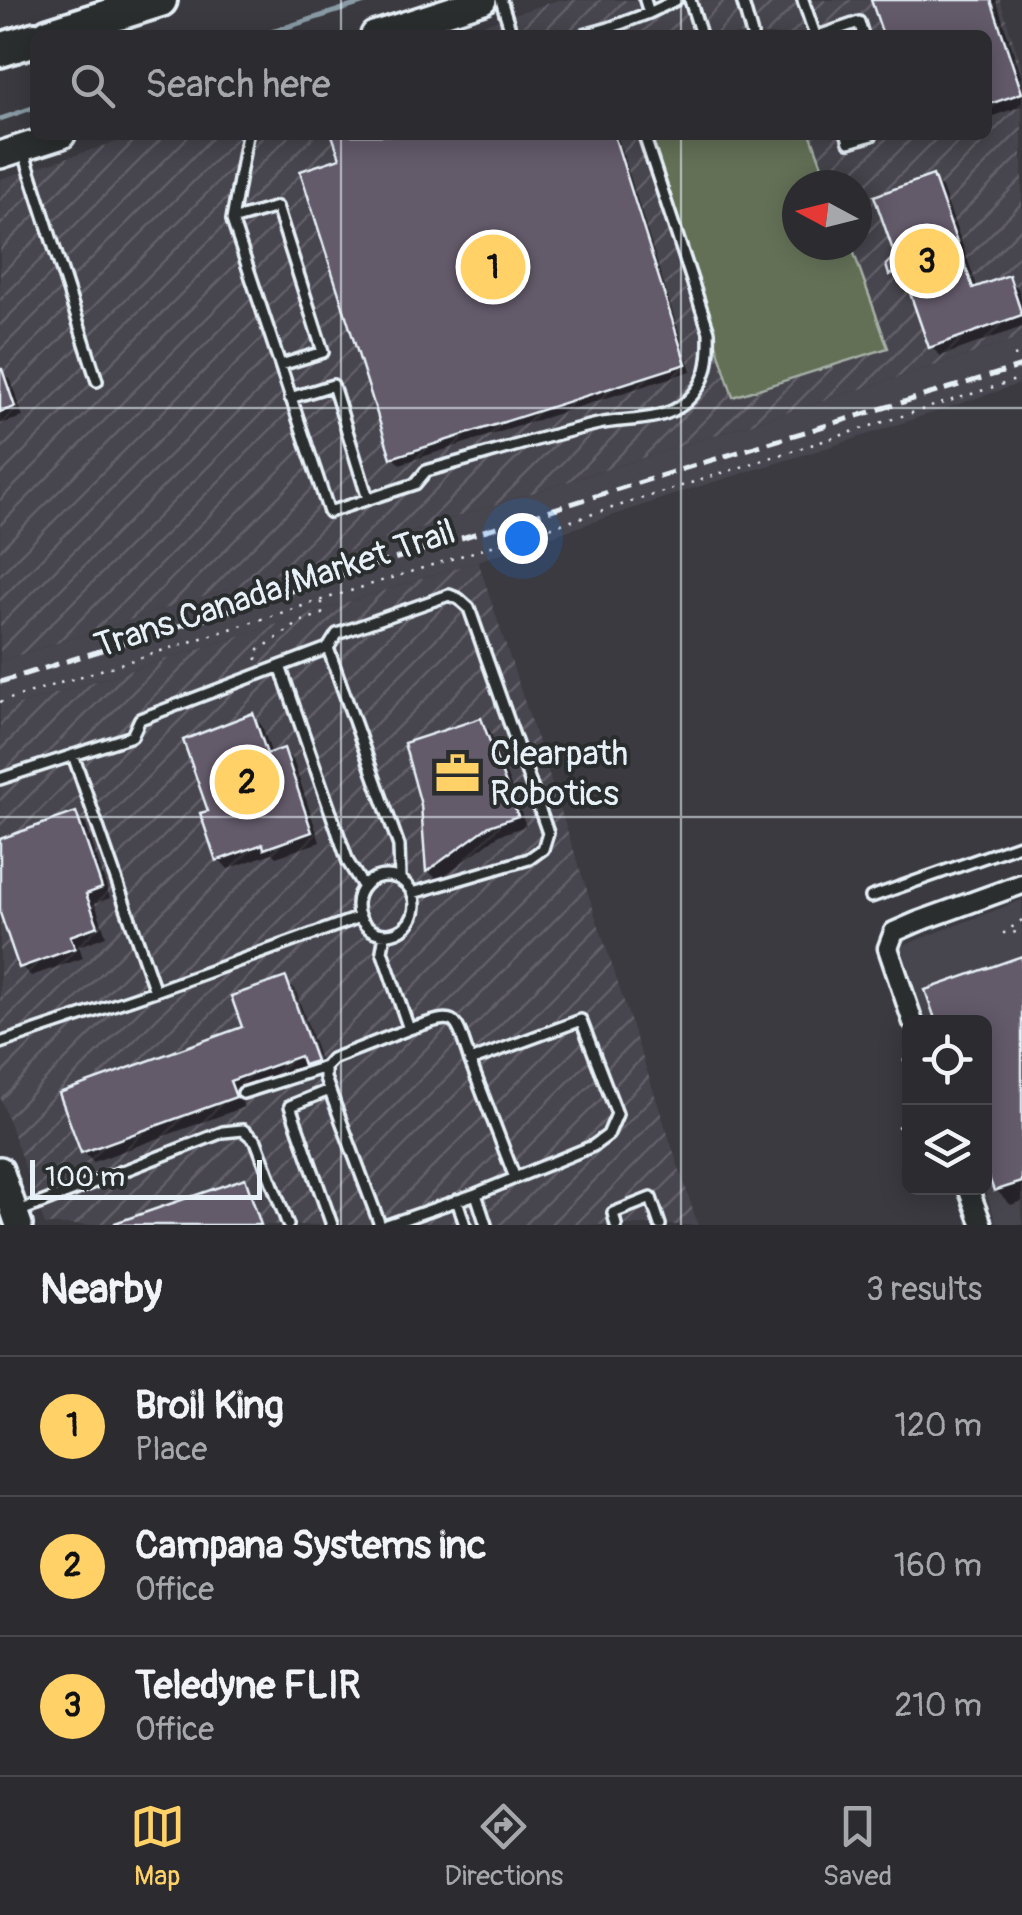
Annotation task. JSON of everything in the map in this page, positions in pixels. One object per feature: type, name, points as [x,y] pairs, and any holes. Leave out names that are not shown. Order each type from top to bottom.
[{"type":"highway","points":[[65,30],[160,0]]},
{"type":"highway","points":[[0,50],[30,41]]},
{"type":"street","points":[[390,30],[483,0]]},
{"type":"street","points":[[11,151],[46,140]]},
{"type":"street","points":[[911,1015],[888,948],[894,932],[1022,884]]},
{"type":"street","points":[[0,1170],[11,1219]]},
{"type":"street","points":[[971,1195],[982,1225]]},
{"type":"lane","points":[[502,0],[511,30]]},
{"type":"lane","points":[[645,0],[649,13]]},
{"type":"lane","points":[[612,30],[676,0]]},
{"type":"lane","points":[[690,0],[699,30]]},
{"type":"lane","points":[[742,0],[751,30]]},
{"type":"lane","points":[[802,0],[816,30]]},
{"type":"lane","points":[[833,30],[858,22],[861,30]]},
{"type":"lane","points":[[248,140],[232,220],[329,512],[415,484],[426,472],[602,423],[658,416],[684,404],[703,382],[710,359],[709,332],[646,140]]},
{"type":"lane","points":[[11,151],[97,381]]},
{"type":"lane","points":[[232,220],[278,206],[323,352],[281,366]]},
{"type":"lane","points":[[290,398],[333,384],[368,499]]},
{"type":"lane","points":[[0,779],[132,736],[140,719],[328,648],[337,634],[449,595],[469,608],[548,834],[543,849],[529,858],[413,894]]},
{"type":"lane","points":[[328,648],[399,846],[400,879]]},
{"type":"lane","points":[[280,666],[348,862],[363,886]]},
{"type":"lane","points":[[72,755],[155,991]]},
{"type":"lane","points":[[871,898],[1022,844]]},
{"type":"lane","points":[[380,876],[400,879],[413,894],[415,904],[410,922],[395,933],[374,932],[360,917],[357,902],[363,886],[380,876]]},
{"type":"lane","points":[[0,1043],[360,917]]},
{"type":"lane","points":[[384,934],[382,950],[409,1030]]},
{"type":"lane","points":[[243,1093],[325,1067],[332,1059],[446,1017],[458,1024],[514,1178]]},
{"type":"lane","points":[[325,1067],[329,1090],[384,1225],[476,1194],[593,1146],[608,1135],[617,1114],[582,1020],[470,1060]]},
{"type":"lane","points":[[329,1090],[290,1106],[332,1225]]},
{"type":"lane","points":[[11,1219],[223,1132],[243,1130],[256,1140],[288,1225]]},
{"type":"lane","points":[[476,1194],[486,1225]]},
{"type":"lane","points":[[616,1225],[612,1213],[651,1198],[660,1225]]},
{"type":"lane","points":[[457,1200],[465,1225]]},
{"type":"path","points":[[1014,356],[1022,354]]},
{"type":"path","name":"Trans Canada/Market Trail","points":[[0,702],[1022,378]]},
{"type":"path","points":[[259,674],[256,652],[302,621],[322,614],[322,600]]},
{"type":"path","points":[[1022,920],[1004,932],[1022,932]]},
{"type":"path","points":[[897,1127],[902,1125]]},
{"type":"shaded area","points":[[558,0],[1000,0],[1022,67],[1022,338],[0,661],[0,179],[122,140],[992,140],[992,30],[465,30]]},
{"type":"shaded area","points":[[1022,338],[1022,383],[478,561],[0,711],[0,661]]},
{"type":"shaded area","points":[[478,561],[698,1225],[45,1225],[0,1097],[0,711]]},
{"type":"shaded area","points":[[1022,900],[1022,1225],[997,1225],[986,1195],[992,1195],[992,1015],[925,1015],[901,946]]},
{"type":"green space","points":[[651,140],[813,140],[824,170],[782,170],[782,260],[856,260],[888,348],[733,397]]},
{"type":"building","points":[[871,0],[991,0],[1022,93],[992,103],[992,30],[881,30]]},
{"type":"building","points":[[334,140],[616,140],[686,364],[391,458],[300,171],[340,158]]},
{"type":"building","points":[[933,175],[973,288],[1009,275],[1022,315],[929,348],[902,270],[889,275],[886,265],[895,256],[874,196]]},
{"type":"building","points":[[0,369],[15,407],[0,412]]},
{"type":"building","points":[[253,713],[267,754],[284,748],[312,832],[216,861],[200,813],[208,811],[183,740]]},
{"type":"building","name":"Clearpath Robotics","points":[[481,718],[518,816],[489,826],[426,872],[421,805],[404,743]]},
{"type":"building","points":[[76,812],[102,888],[86,894],[98,926],[70,936],[75,948],[19,968],[0,913],[0,839]]},
{"type":"building","points":[[1022,956],[1022,1182],[994,1191],[992,1186],[992,1015],[934,1015],[925,990]]},
{"type":"building","points":[[286,977],[316,1061],[303,1065],[300,1056],[230,1081],[236,1097],[81,1153],[59,1093],[242,1027],[231,996]]},
{"type":"building","points":[[245,1178],[261,1225],[115,1225],[115,1223]]},
{"type":"waterway","points":[[278,30],[371,0]]},
{"type":"waterway","points":[[0,119],[30,109]]},
{"type":"railway","points":[[0,682],[1022,366]]},
{"type":"place","name":"Teledyne FLIR","points":[[927,261]]},
{"type":"place","name":"Broil King","points":[[493,267]]},
{"type":"place","name":"Clearpath Robotics","points":[[457,774]]},
{"type":"place","name":"Campana Systems inc","points":[[247,782]]}]
